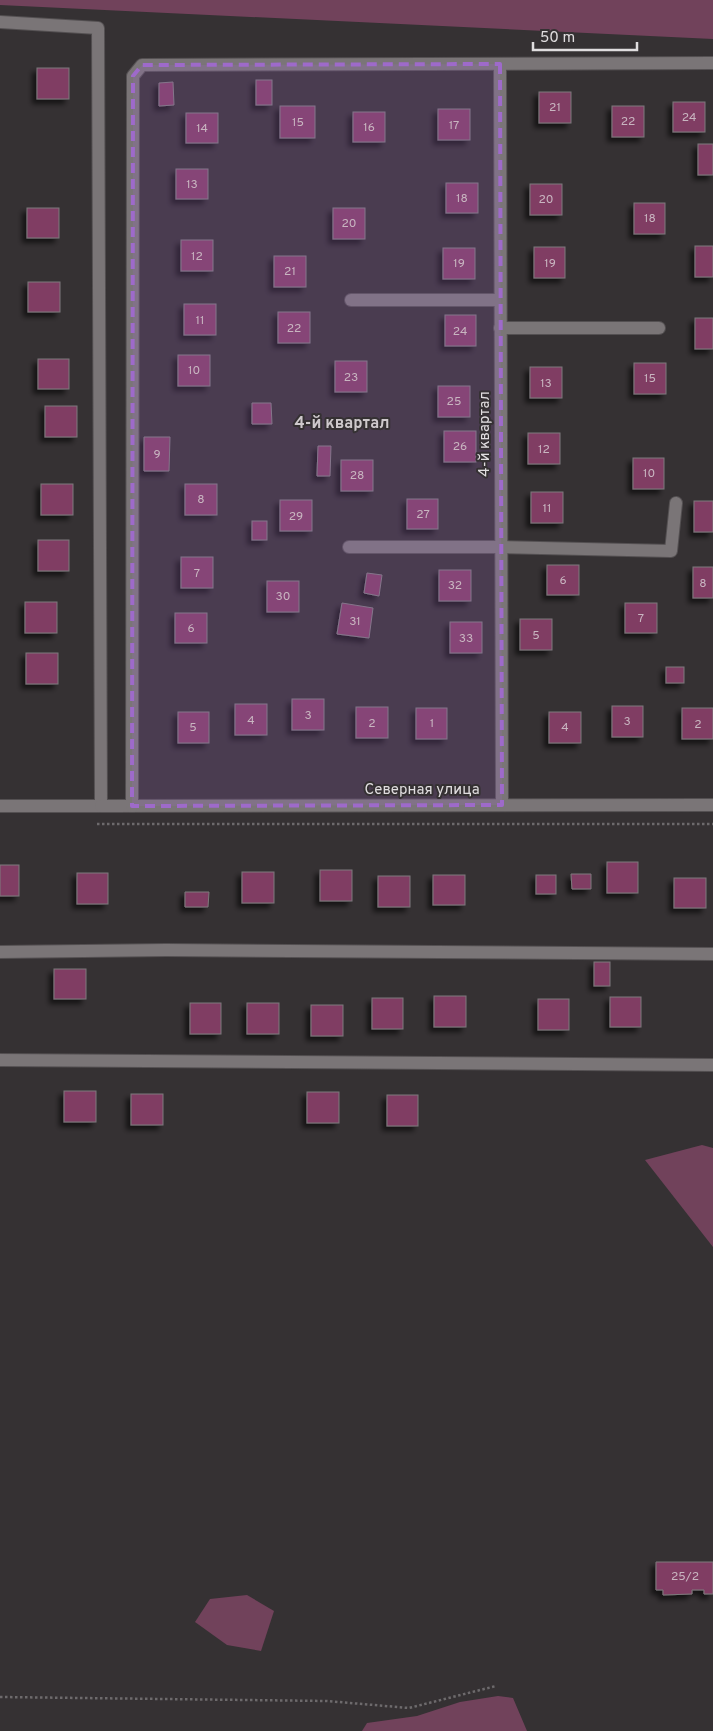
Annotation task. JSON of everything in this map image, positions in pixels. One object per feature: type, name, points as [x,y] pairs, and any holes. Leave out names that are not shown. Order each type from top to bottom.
[{"type":"street","points":[[0,22],[98,28],[101,806]]},
{"type":"street","points":[[132,806],[132,76],[142,65],[713,63]]},
{"type":"street","name":"4-й квартал","points":[[500,64],[502,805]]},
{"type":"street","points":[[351,300],[500,300]]},
{"type":"street","points":[[500,328],[658,328]]},
{"type":"street","points":[[349,547],[501,547],[671,551],[676,503]]},
{"type":"street","name":"Северная улица","points":[[0,806],[713,805]]},
{"type":"street","points":[[0,952],[195,950],[713,954]]},
{"type":"street","points":[[0,1060],[713,1065]]},
{"type":"path","points":[[97,824],[713,824]]},
{"type":"path","points":[[0,1697],[327,1701],[409,1708],[496,1686]]},
{"type":"highlighted area","points":[[500,64],[502,805],[132,806],[131,110],[133,76],[142,65]]},
{"type":"shaded area","points":[[0,0],[713,0],[713,39],[0,5]]},
{"type":"shaded area","points":[[702,1145],[713,1148],[713,1247],[645,1160]]},
{"type":"shaded area","points":[[247,1595],[274,1611],[261,1651],[227,1645],[195,1622],[210,1599]]},
{"type":"shaded area","points":[[498,1696],[513,1698],[527,1731],[362,1731],[367,1723],[417,1716],[460,1702]]},
{"type":"building","points":[[37,68],[69,68],[69,99],[37,99]]},
{"type":"building","points":[[256,80],[272,80],[272,105],[256,105]]},
{"type":"building","points":[[173,82],[174,105],[159,106],[159,83]]},
{"type":"building","points":[[539,92],[571,92],[571,123],[539,123]]},
{"type":"building","points":[[673,102],[705,102],[705,132],[673,132]]},
{"type":"building","points":[[280,106],[315,106],[315,138],[280,138]]},
{"type":"building","points":[[612,106],[644,106],[644,137],[612,137]]},
{"type":"building","points":[[438,109],[470,109],[470,140],[438,140]]},
{"type":"building","points":[[353,112],[385,112],[385,142],[353,142]]},
{"type":"building","points":[[186,113],[218,113],[218,143],[186,143]]},
{"type":"building","points":[[698,144],[713,144],[713,175],[698,175]]},
{"type":"building","points":[[176,169],[208,169],[208,199],[176,199]]},
{"type":"building","points":[[446,183],[478,183],[478,213],[446,213]]},
{"type":"building","points":[[530,184],[562,184],[562,215],[530,215]]},
{"type":"building","points":[[634,203],[665,203],[665,234],[634,234]]},
{"type":"building","points":[[27,208],[59,208],[59,238],[27,238]]},
{"type":"building","points":[[333,208],[365,208],[365,239],[333,239]]},
{"type":"building","points":[[181,240],[213,240],[213,271],[181,271]]},
{"type":"building","points":[[695,246],[713,246],[713,277],[695,277]]},
{"type":"building","points":[[534,247],[565,247],[565,278],[534,278]]},
{"type":"building","points":[[443,248],[475,248],[475,279],[443,279]]},
{"type":"building","points":[[274,256],[306,256],[306,287],[274,287]]},
{"type":"building","points":[[28,282],[60,282],[60,312],[28,312]]},
{"type":"building","points":[[184,304],[216,304],[216,335],[184,335]]},
{"type":"building","points":[[278,312],[310,312],[310,343],[278,343]]},
{"type":"building","points":[[445,315],[476,315],[476,346],[445,346]]},
{"type":"building","points":[[695,318],[713,318],[713,349],[695,349]]},
{"type":"building","points":[[178,355],[210,355],[210,386],[178,386]]},
{"type":"building","points":[[38,359],[69,359],[69,389],[38,389]]},
{"type":"building","points":[[335,361],[367,361],[367,392],[335,392]]},
{"type":"building","points":[[634,363],[666,363],[666,394],[634,394]]},
{"type":"building","points":[[530,367],[562,367],[562,398],[530,398]]},
{"type":"building","points":[[438,386],[470,386],[470,417],[438,417]]},
{"type":"building","points":[[252,403],[271,403],[272,424],[252,424]]},
{"type":"building","points":[[45,406],[77,406],[77,437],[45,437]]},
{"type":"building","points":[[444,431],[476,431],[476,462],[444,462]]},
{"type":"building","points":[[528,433],[560,433],[560,464],[528,464]]},
{"type":"building","points":[[144,437],[170,437],[169,471],[144,471]]},
{"type":"building","points":[[318,446],[331,446],[330,476],[317,476]]},
{"type":"building","points":[[633,458],[664,458],[664,489],[633,489]]},
{"type":"building","points":[[341,460],[373,460],[373,491],[341,491]]},
{"type":"building","points":[[41,484],[73,484],[73,515],[41,515]]},
{"type":"building","points":[[185,484],[217,484],[217,515],[185,515]]},
{"type":"building","points":[[531,492],[563,492],[563,523],[531,523]]},
{"type":"building","points":[[407,499],[438,499],[438,529],[407,529]]},
{"type":"building","points":[[280,500],[312,500],[312,531],[280,531]]},
{"type":"building","points":[[694,501],[713,501],[713,532],[694,532]]},
{"type":"building","points":[[252,521],[267,521],[267,540],[252,540]]},
{"type":"building","points":[[38,540],[69,540],[69,571],[38,571]]},
{"type":"building","points":[[181,557],[213,557],[213,588],[181,588]]},
{"type":"building","points":[[547,565],[579,565],[579,595],[547,595]]},
{"type":"building","points":[[693,567],[713,567],[713,598],[693,598]]},
{"type":"building","points":[[439,570],[471,570],[471,601],[439,601]]},
{"type":"building","points":[[367,573],[382,575],[379,596],[364,593]]},
{"type":"building","points":[[267,581],[299,581],[299,612],[267,612]]},
{"type":"building","points":[[25,602],[57,602],[57,633],[25,633]]},
{"type":"building","points":[[342,603],[373,608],[369,638],[337,634]]},
{"type":"building","points":[[625,603],[657,603],[657,633],[625,633]]},
{"type":"building","points":[[175,613],[207,613],[207,643],[175,643]]},
{"type":"building","points":[[520,619],[552,619],[552,650],[520,650]]},
{"type":"building","points":[[450,622],[482,622],[482,653],[450,653]]},
{"type":"building","points":[[26,653],[58,653],[58,684],[26,684]]},
{"type":"building","points":[[666,667],[684,667],[684,683],[666,683]]},
{"type":"building","points":[[292,699],[324,699],[324,730],[292,730]]},
{"type":"building","points":[[235,704],[267,704],[267,735],[235,735]]},
{"type":"building","points":[[612,706],[643,706],[643,737],[612,737]]},
{"type":"building","points":[[356,707],[388,707],[388,738],[356,738]]},
{"type":"building","points":[[416,708],[447,708],[447,739],[416,739]]},
{"type":"building","points":[[682,708],[713,708],[713,739],[682,739]]},
{"type":"building","points":[[178,712],[209,712],[209,743],[178,743]]},
{"type":"building","points":[[549,712],[581,712],[581,743],[549,743]]},
{"type":"building","points":[[607,862],[638,862],[638,893],[607,893]]},
{"type":"building","points":[[0,865],[19,865],[19,896],[0,896]]},
{"type":"building","points":[[320,870],[352,870],[352,901],[320,901]]},
{"type":"building","points":[[242,872],[274,872],[274,903],[242,903]]},
{"type":"building","points":[[77,873],[108,873],[108,904],[77,904]]},
{"type":"building","points":[[571,874],[591,874],[591,889],[572,889]]},
{"type":"building","points":[[433,875],[465,875],[465,905],[433,905]]},
{"type":"building","points":[[536,875],[556,875],[556,894],[536,894]]},
{"type":"building","points":[[378,876],[410,876],[410,907],[378,907]]},
{"type":"building","points":[[674,878],[706,878],[706,908],[674,908]]},
{"type":"building","points":[[185,892],[209,892],[208,907],[185,907]]},
{"type":"building","points":[[594,962],[610,962],[610,986],[594,986]]},
{"type":"building","points":[[54,969],[86,969],[86,999],[54,999]]},
{"type":"building","points":[[434,996],[466,996],[466,1027],[434,1027]]},
{"type":"building","points":[[610,997],[641,997],[641,1027],[610,1027]]},
{"type":"building","points":[[372,998],[403,998],[403,1029],[372,1029]]},
{"type":"building","points":[[538,999],[569,999],[569,1030],[538,1030]]},
{"type":"building","points":[[190,1003],[221,1003],[221,1034],[190,1034]]},
{"type":"building","points":[[247,1003],[279,1003],[279,1034],[247,1034]]},
{"type":"building","points":[[311,1005],[343,1005],[343,1036],[311,1036]]},
{"type":"building","points":[[64,1091],[96,1091],[96,1122],[64,1122]]},
{"type":"building","points":[[307,1092],[339,1092],[339,1123],[307,1123]]},
{"type":"building","points":[[131,1094],[163,1094],[163,1125],[131,1125]]},
{"type":"building","points":[[387,1095],[418,1095],[418,1126],[387,1126]]},
{"type":"building","points":[[656,1562],[713,1562],[713,1594],[704,1594],[704,1590],[692,1590],[692,1594],[663,1595],[663,1590],[656,1590]]},
{"type":"district","name":"4-й квартал","points":[[342,422]]}]
